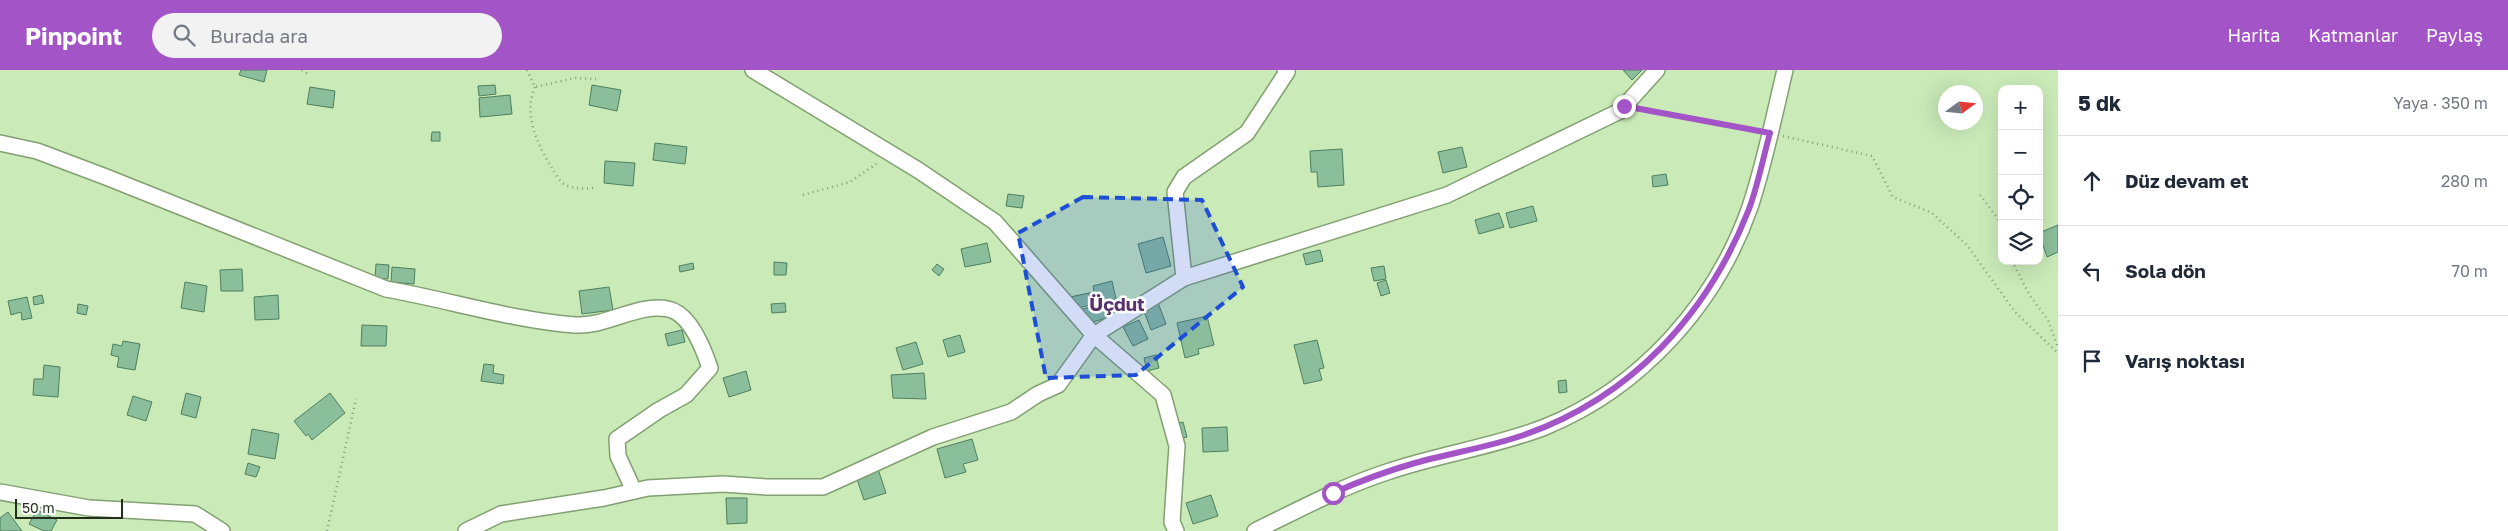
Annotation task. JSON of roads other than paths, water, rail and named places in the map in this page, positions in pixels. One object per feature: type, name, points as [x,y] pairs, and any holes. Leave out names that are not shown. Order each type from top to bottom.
[{"type":"street","points":[[753,70],[890,154],[995,222],[1094,334],[1163,394],[1177,446],[1172,522],[1176,531]]},
{"type":"street","points":[[1184,278],[1175,192],[1184,177],[1247,133],[1287,72],[1285,70]]},
{"type":"street","points":[[466,531],[501,514],[604,498],[648,488],[724,484],[767,487],[823,487],[934,437],[1012,412],[1038,394],[1058,385],[1094,334],[1184,278],[1447,195],[1620,111],[1657,70]]},
{"type":"street","points":[[1255,531],[1333,493],[1387,472],[1499,442],[1547,426],[1590,405],[1646,364],[1680,329],[1716,277],[1750,207],[1785,70]]},
{"type":"street","points":[[0,143],[36,152],[106,177],[386,289],[424,296],[478,310],[577,325],[607,322],[639,311],[669,309],[689,323],[703,345],[710,368],[686,395],[659,410],[617,439],[618,456],[634,491]]},
{"type":"street","points":[[0,492],[89,508],[195,514],[222,531]]},
{"type":"district","name":"Üçdut","points":[[1117,304]]}]
